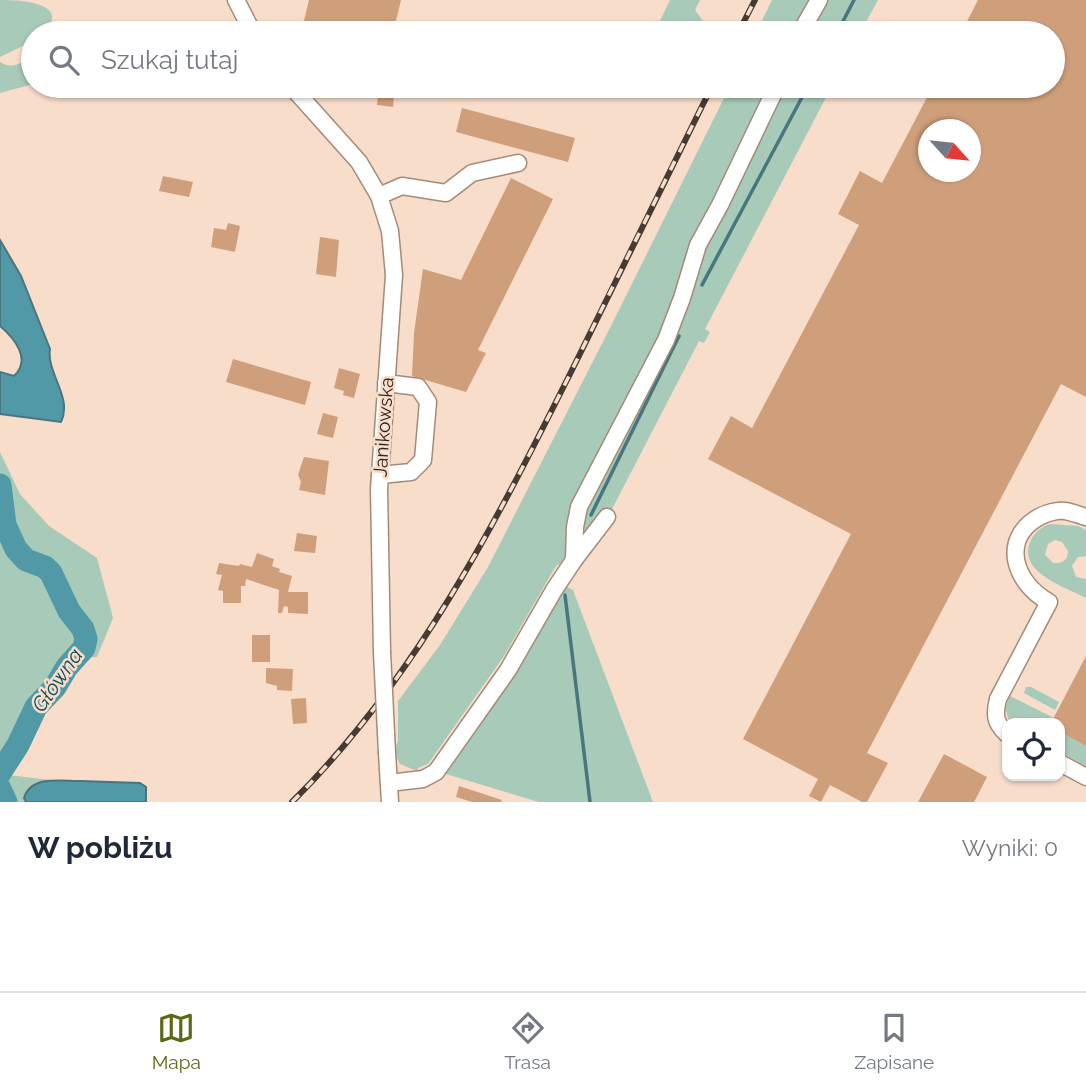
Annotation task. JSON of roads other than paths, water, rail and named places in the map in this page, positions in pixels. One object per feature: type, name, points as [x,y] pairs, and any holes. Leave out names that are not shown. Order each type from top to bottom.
[{"type":"street","points":[[236,0],[247,21]]},
{"type":"street","points":[[807,21],[819,0]]},
{"type":"street","name":"Janikowska","points":[[302,98],[359,162],[379,196],[390,232],[394,275],[380,475],[382,652],[390,802]]},
{"type":"street","points":[[574,559],[579,507],[666,340],[698,245],[771,98]]},
{"type":"street","points":[[379,196],[402,186],[446,193],[472,173],[518,163]]},
{"type":"street","points":[[380,475],[411,472],[424,460],[428,402],[418,387],[386,383]]},
{"type":"street","points":[[1002,730],[994,714],[998,699],[1049,602],[1037,596],[1017,568],[1015,544],[1027,524],[1044,514],[1064,511],[1086,517]]},
{"type":"street","points":[[389,783],[424,779],[436,772],[508,670],[574,559],[607,517]]},
{"type":"street","points":[[1065,766],[1086,777]]},
{"type":"water","points":[[0,240],[21,276],[50,349],[52,367],[64,403],[61,422],[0,414],[0,372],[14,376],[19,369],[21,356],[11,336],[0,326]]},
{"type":"water","points":[[48,781],[140,783],[146,787],[146,802],[26,802],[24,798],[33,786]]},
{"type":"waterway","points":[[843,21],[854,0]]},
{"type":"waterway","points":[[702,285],[802,98]]},
{"type":"waterway","points":[[591,515],[679,336]]},
{"type":"waterway","name":"Główna","points":[[0,485],[5,525],[16,549],[26,560],[45,567],[51,573],[86,639],[84,648],[67,667],[55,687],[36,707],[18,745],[0,773]]},
{"type":"waterway","points":[[565,595],[590,802]]},
{"type":"waterway","name":"Główna","points":[[0,789],[6,802]]},
{"type":"railway","points":[[744,21],[755,0]]},
{"type":"railway","points":[[292,802],[336,755],[377,705],[449,599],[482,543],[542,430],[706,98]]}]
